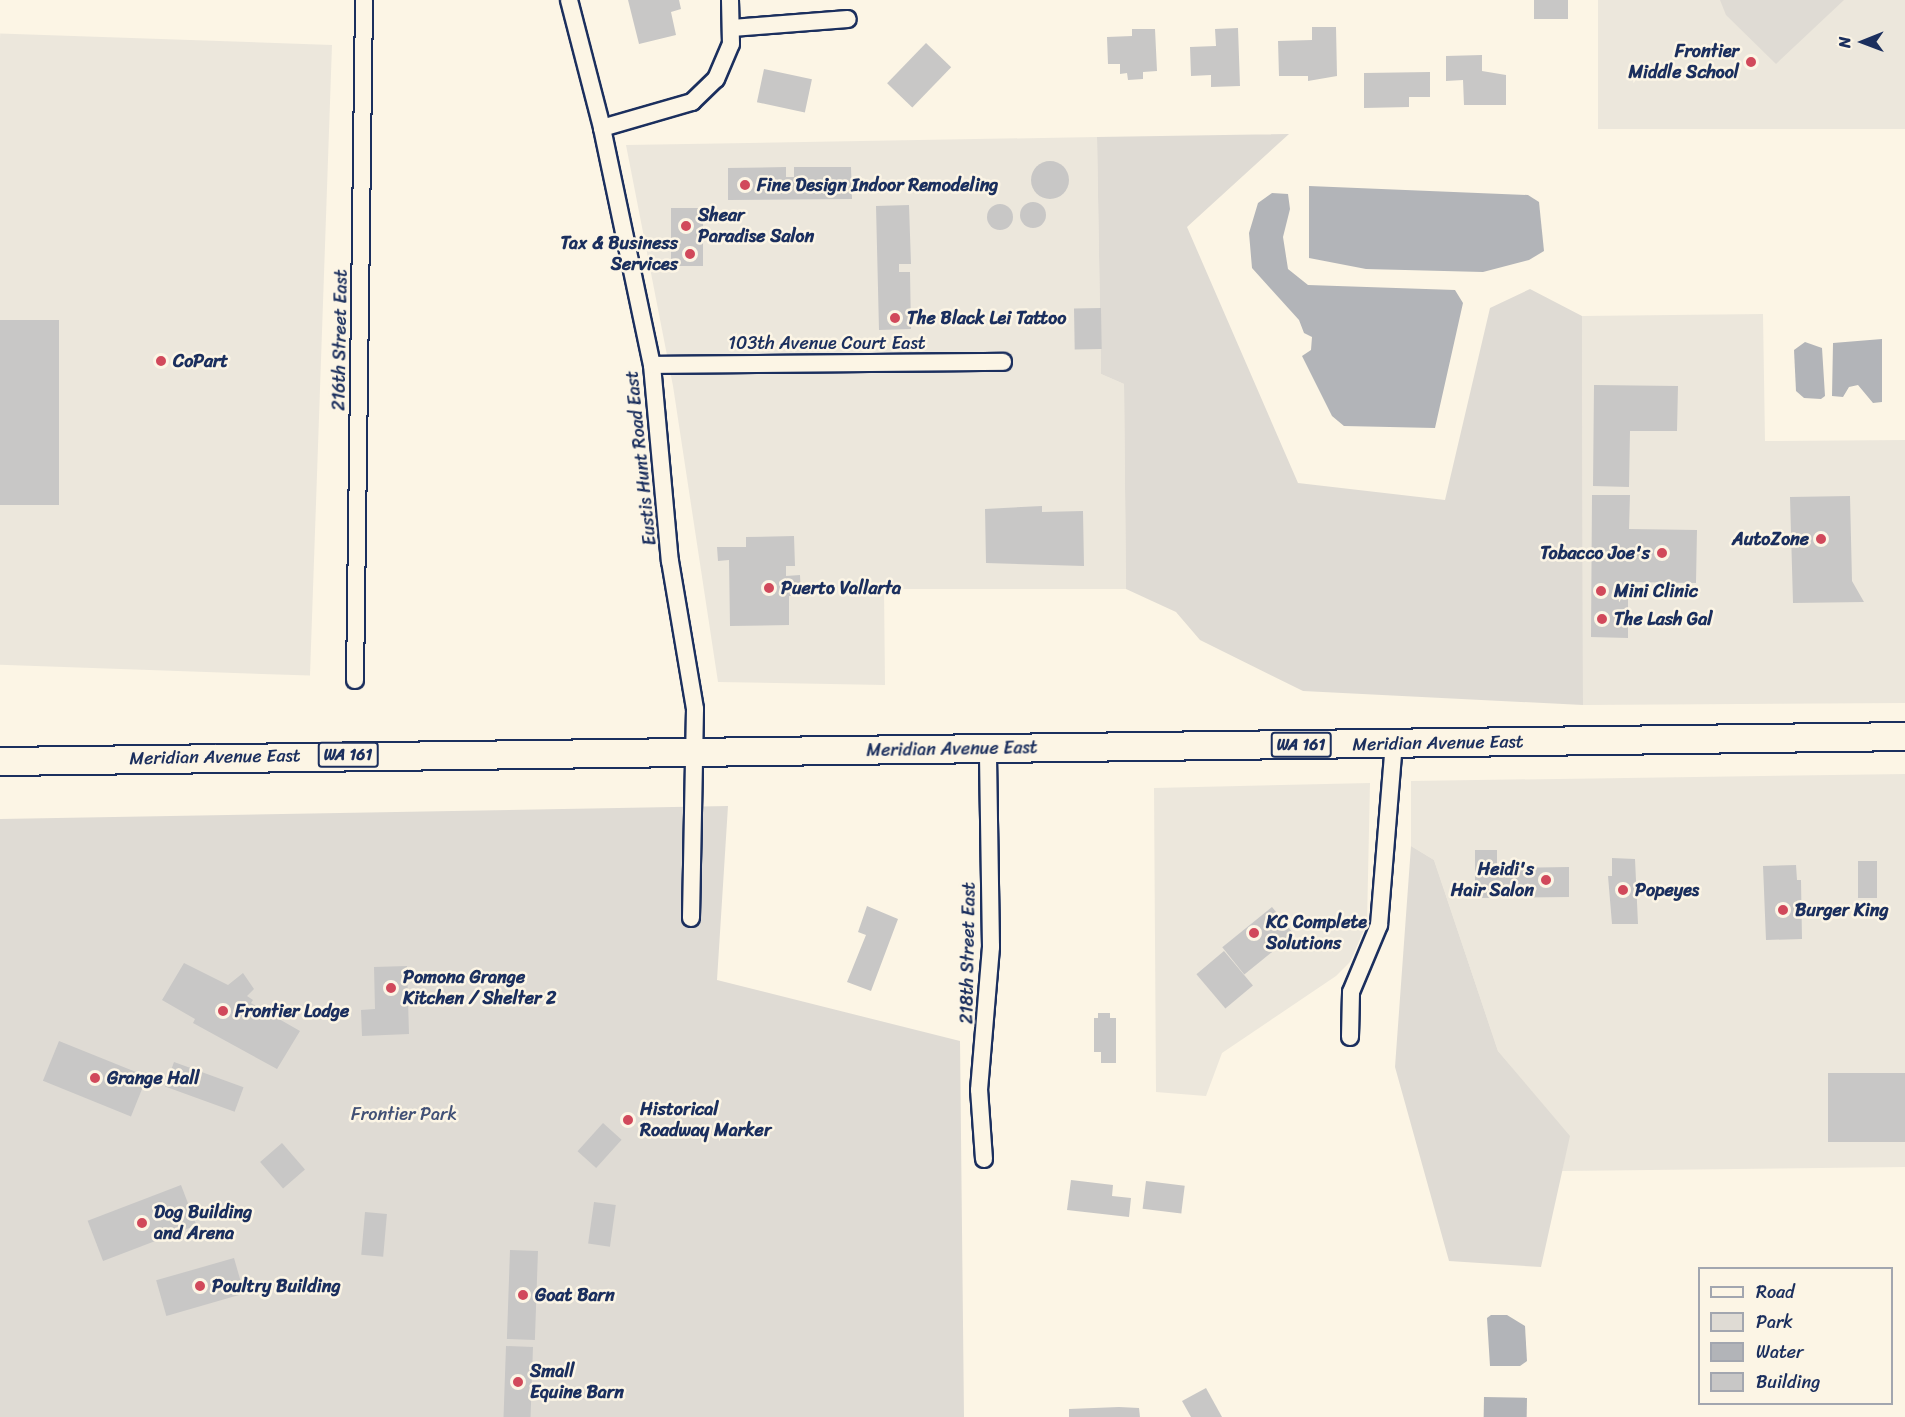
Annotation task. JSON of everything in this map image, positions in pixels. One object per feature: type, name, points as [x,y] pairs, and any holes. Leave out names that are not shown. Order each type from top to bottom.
[{"type":"main road","name":"Meridian Avenue East","points":[[0,761],[697,750],[1394,744],[1905,736]]},
{"type":"street","name":"216th Street East","points":[[355,680],[364,0]]},
{"type":"street","name":"Eustis Hunt Road East","points":[[569,0],[602,128],[652,365],[670,561],[691,680],[697,750],[692,918]]},
{"type":"street","points":[[602,128],[692,102],[716,79],[729,55],[732,28],[730,0]]},
{"type":"street","points":[[732,28],[848,19]]},
{"type":"street","name":"103th Avenue Court East","points":[[652,365],[1003,362]]},
{"type":"street","points":[[1350,1037],[1351,992],[1371,949],[1383,897],[1394,744]]},
{"type":"street","name":"218th Street East","points":[[984,1159],[979,1090],[991,947],[988,748]]},
{"type":"shaded area","name":"Frontier Middle School","points":[[1598,0],[1905,0],[1905,129],[1598,129]]},
{"type":"shaded area","name":"CoPart","points":[[0,33],[332,45],[310,676],[0,665]]},
{"type":"shaded area","points":[[1097,137],[1101,374],[1124,384],[1126,589],[884,589],[885,685],[718,682],[673,386],[626,145]]},
{"type":"shaded area","points":[[1763,314],[1765,441],[1905,440],[1905,703],[1583,705],[1582,316]]},
{"type":"shaded area","points":[[1905,774],[1905,1167],[1562,1171],[1569,1136],[1498,1051],[1434,860],[1411,846],[1411,781]]},
{"type":"shaded area","points":[[1370,783],[1367,923],[1350,962],[1336,976],[1222,1053],[1206,1096],[1156,1092],[1154,788]]},
{"type":"green space","points":[[1720,0],[1844,0],[1776,64],[1726,15]]},
{"type":"green space","points":[[1289,134],[1187,227],[1298,483],[1445,500],[1490,308],[1530,289],[1582,316],[1583,705],[1303,691],[1200,640],[1176,612],[1126,589],[1124,384],[1101,374],[1097,137]]},
{"type":"green space","name":"Frontier Park","points":[[728,806],[717,980],[960,1041],[964,1417],[0,1417],[0,819]]},
{"type":"green space","points":[[1411,846],[1434,860],[1498,1051],[1570,1136],[1541,1267],[1449,1261],[1395,1067]]},
{"type":"water","points":[[1309,186],[1528,195],[1539,202],[1544,251],[1529,260],[1483,272],[1366,269],[1309,258]]},
{"type":"water","points":[[1272,193],[1288,194],[1290,209],[1283,237],[1288,269],[1308,285],[1455,290],[1463,303],[1435,428],[1344,426],[1332,416],[1302,356],[1311,350],[1312,337],[1304,333],[1299,320],[1252,268],[1249,233],[1258,203]]},
{"type":"water","points":[[1882,339],[1882,402],[1873,403],[1858,385],[1849,387],[1843,397],[1832,396],[1833,343]]},
{"type":"water","points":[[1805,342],[1822,348],[1825,396],[1821,399],[1804,398],[1796,391],[1794,350]]},
{"type":"water","points":[[1491,1315],[1507,1315],[1525,1326],[1527,1361],[1520,1366],[1490,1366],[1487,1318]]},
{"type":"water","points":[[1484,1397],[1527,1398],[1527,1417],[1484,1417]]},
{"type":"building","points":[[628,0],[679,0],[681,9],[671,12],[676,35],[639,44]]},
{"type":"building","points":[[1534,0],[1568,0],[1568,19],[1534,19]]},
{"type":"building","points":[[1312,27],[1336,27],[1337,76],[1308,81],[1308,76],[1279,76],[1278,41],[1312,40]]},
{"type":"building","points":[[1238,28],[1240,86],[1211,87],[1211,75],[1191,76],[1190,47],[1216,46],[1215,29]]},
{"type":"building","points":[[1132,29],[1155,29],[1157,71],[1143,72],[1143,79],[1128,80],[1127,73],[1120,74],[1120,64],[1108,64],[1107,37],[1132,36]]},
{"type":"building","points":[[926,43],[951,67],[912,108],[887,83]]},
{"type":"building","points":[[1482,55],[1482,71],[1506,75],[1506,105],[1464,105],[1463,80],[1446,81],[1446,56]]},
{"type":"building","points":[[764,69],[812,79],[805,112],[757,102]]},
{"type":"building","points":[[1430,72],[1430,97],[1409,97],[1409,107],[1364,108],[1364,73]]},
{"type":"building","points":[[1050,161],[1057,162],[1063,167],[1068,173],[1068,187],[1063,193],[1057,198],[1050,199],[1043,198],[1037,193],[1032,187],[1031,180],[1032,173],[1037,167],[1043,162]]},
{"type":"building","points":[[786,167],[786,177],[794,177],[794,167],[851,167],[852,199],[728,200],[728,168]]},
{"type":"building","points":[[1033,202],[1042,206],[1046,215],[1042,224],[1033,228],[1024,224],[1020,215],[1024,206]]},
{"type":"building","points":[[1000,204],[1009,208],[1013,217],[1009,226],[1000,230],[991,226],[987,217],[991,208]]},
{"type":"building","points":[[909,205],[911,264],[899,264],[899,272],[910,272],[911,329],[879,330],[876,206]]},
{"type":"building","points":[[671,208],[703,208],[703,266],[671,266]]},
{"type":"building","points":[[1074,308],[1101,308],[1102,349],[1075,349]]},
{"type":"building","points":[[0,320],[59,320],[59,505],[0,505]]},
{"type":"building","points":[[1594,385],[1678,386],[1677,431],[1630,431],[1629,487],[1593,486]]},
{"type":"building","points":[[1592,495],[1630,495],[1629,529],[1697,530],[1696,583],[1628,582],[1628,638],[1591,637]]},
{"type":"building","name":"AutoZone","points":[[1850,496],[1852,581],[1864,602],[1793,603],[1790,497]]},
{"type":"building","points":[[1042,506],[1042,512],[1083,511],[1084,566],[986,563],[985,509]]},
{"type":"building","points":[[794,536],[795,566],[786,566],[786,576],[800,575],[801,596],[789,596],[789,625],[730,626],[729,560],[718,561],[717,547],[746,547],[746,537]]},
{"type":"building","points":[[1475,850],[1497,850],[1497,868],[1569,867],[1569,897],[1475,898]]},
{"type":"building","name":"Popeyes","points":[[1612,858],[1635,859],[1638,924],[1612,924],[1608,876],[1612,876]]},
{"type":"building","points":[[1858,861],[1877,861],[1877,898],[1858,898]]},
{"type":"building","name":"Burger King","points":[[1796,865],[1797,880],[1801,880],[1802,939],[1766,940],[1763,866]]},
{"type":"building","points":[[867,906],[898,919],[871,991],[847,982],[866,935],[858,932]]},
{"type":"building","points":[[1272,907],[1294,934],[1244,974],[1222,947]]},
{"type":"building","points":[[1224,951],[1253,985],[1225,1009],[1196,974]]},
{"type":"building","name":"Frontier Lodge","points":[[184,963],[228,985],[243,973],[254,989],[247,996],[253,1000],[251,1003],[300,1031],[277,1069],[193,1023],[195,1019],[162,1000]]},
{"type":"building","name":"Pomona Grange Kitchen / Shelter 2","points":[[407,966],[409,1034],[362,1036],[361,1010],[375,1009],[374,967]]},
{"type":"building","points":[[1098,1013],[1110,1013],[1110,1018],[1116,1018],[1116,1063],[1101,1063],[1101,1052],[1094,1052],[1094,1018],[1098,1018]]},
{"type":"building","name":"Grange Hall","points":[[59,1041],[147,1077],[131,1116],[43,1081]]},
{"type":"building","points":[[174,1062],[244,1087],[235,1112],[165,1086]]},
{"type":"building","points":[[1828,1073],[1905,1073],[1905,1142],[1828,1142]]},
{"type":"building","points":[[603,1123],[622,1140],[596,1168],[578,1151]]},
{"type":"building","points":[[282,1143],[305,1169],[283,1188],[260,1162]]},
{"type":"building","points":[[1071,1180],[1113,1185],[1112,1196],[1131,1198],[1129,1217],[1067,1210]]},
{"type":"building","points":[[1146,1181],[1185,1186],[1181,1214],[1143,1209]]},
{"type":"building","name":"Dog Building and Arena","points":[[181,1185],[196,1225],[103,1261],[88,1221]]},
{"type":"building","points":[[594,1202],[616,1205],[610,1247],[588,1244]]},
{"type":"building","points":[[365,1212],[387,1214],[383,1257],[361,1255]]},
{"type":"building","name":"Goat Barn","points":[[510,1250],[538,1251],[535,1340],[507,1339]]},
{"type":"building","name":"Poultry Building","points":[[234,1258],[244,1294],[166,1316],[156,1280]]},
{"type":"building","name":"Small Equine Barn","points":[[506,1346],[533,1347],[531,1417],[504,1417]]},
{"type":"building","points":[[1206,1388],[1222,1417],[1191,1417],[1182,1401]]},
{"type":"building","points":[[1139,1408],[1140,1417],[1069,1417],[1069,1409]]},
{"type":"place","name":"Frontier Middle School","points":[[1751,62]]},
{"type":"place","name":"Fine Design Indoor Remodeling","points":[[745,185]]},
{"type":"place","name":"Shear Paradise Salon","points":[[686,226]]},
{"type":"place","name":"Tax & Business Services","points":[[690,254]]},
{"type":"place","name":"The Black Lei Tattoo","points":[[895,318]]},
{"type":"place","name":"CoPart","points":[[161,361]]},
{"type":"place","name":"AutoZone","points":[[1821,539]]},
{"type":"place","name":"Tobacco Joe's","points":[[1662,553]]},
{"type":"place","name":"Puerto Vallarta","points":[[769,588]]},
{"type":"place","name":"Mini Clinic","points":[[1601,591]]},
{"type":"place","name":"The Lash Gal","points":[[1602,619]]},
{"type":"place","name":"Heidi's Hair Salon","points":[[1546,880]]},
{"type":"place","name":"Popeyes","points":[[1623,890]]},
{"type":"place","name":"Burger King","points":[[1783,910]]},
{"type":"place","name":"KC Complete Solutions","points":[[1254,933]]},
{"type":"place","name":"Pomona Grange Kitchen / Shelter 2","points":[[391,988]]},
{"type":"place","name":"Frontier Lodge","points":[[223,1011]]},
{"type":"place","name":"Grange Hall","points":[[95,1078]]},
{"type":"place","name":"Historical Roadway Marker","points":[[628,1120]]},
{"type":"place","name":"Dog Building and Arena","points":[[142,1223]]},
{"type":"place","name":"Poultry Building","points":[[200,1286]]},
{"type":"place","name":"Goat Barn","points":[[523,1295]]},
{"type":"place","name":"Small Equine Barn","points":[[518,1382]]}]
